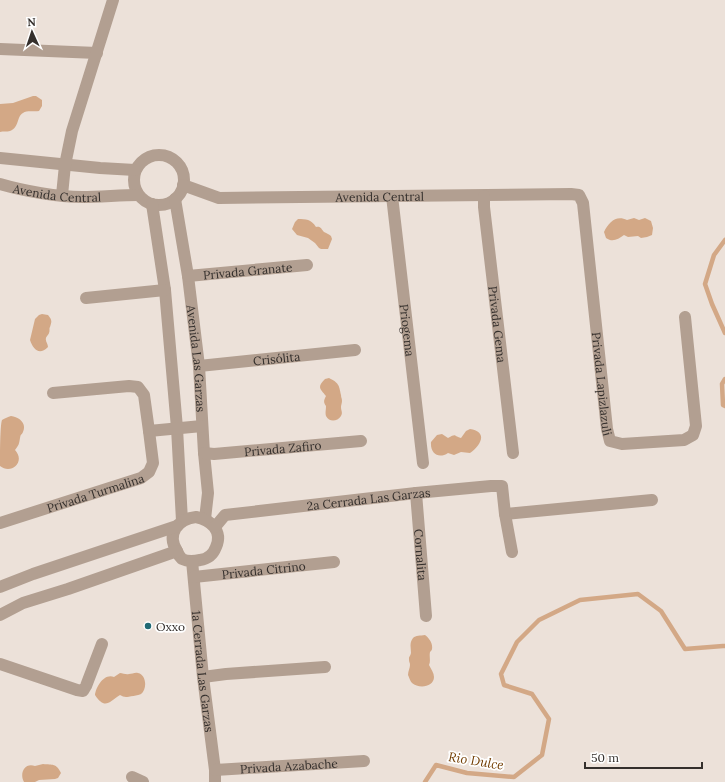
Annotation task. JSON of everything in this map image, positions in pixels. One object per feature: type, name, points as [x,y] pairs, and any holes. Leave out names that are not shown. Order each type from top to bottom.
[{"type":"street","points":[[62,195],[65,165],[72,131],[113,0]]},
{"type":"street","points":[[0,49],[97,53]]},
{"type":"street","points":[[164,155],[171,157],[182,169],[184,177],[183,185],[181,192],[169,203],[161,205],[152,204],[144,200],[138,194],[134,187],[133,178],[135,170],[140,162],[147,157],[164,155]]},
{"type":"street","points":[[1,158],[65,165],[135,170]]},
{"type":"street","name":"Avenida Central","points":[[0,184],[10,187],[82,197],[138,194]]},
{"type":"street","name":"Avenida Central","points":[[183,185],[219,198],[579,195]]},
{"type":"street","name":"Privada Lapizlazuli","points":[[579,195],[583,203],[607,429],[610,441],[622,444],[684,440],[693,435],[696,426],[685,317]]},
{"type":"street","name":"Priogema","points":[[392,196],[423,463]]},
{"type":"street","name":"Privada Gema","points":[[484,196],[484,207],[513,453]]},
{"type":"street","name":"Avenida Las Garzas","points":[[175,199],[188,276],[199,366],[202,426],[208,493],[205,519]]},
{"type":"street","name":"Avenida Las Garzas","points":[[152,204],[165,290],[178,428],[180,524],[174,533],[173,541],[177,551]]},
{"type":"street","name":"Privada Granate","points":[[188,276],[307,265]]},
{"type":"street","points":[[86,298],[165,290]]},
{"type":"street","name":"Crisólita","points":[[199,366],[354,350]]},
{"type":"street","name":"Privada Turmalina","points":[[0,523],[142,478],[149,472],[153,463],[144,395],[138,387],[129,386],[53,393]]},
{"type":"street","points":[[149,431],[202,426]]},
{"type":"street","name":"Privada Zafiro","points":[[204,453],[214,454],[361,440]]},
{"type":"street","name":"2a Cerrada Las Garzas","points":[[215,527],[225,515],[416,493],[502,486],[505,514],[512,552]]},
{"type":"street","name":"Cornalita","points":[[416,493],[426,616]]},
{"type":"street","points":[[505,514],[652,500]]},
{"type":"street","points":[[0,586],[180,524],[189,518],[196,517],[205,519],[215,527],[218,534],[216,548],[212,555],[206,559],[192,561],[182,558],[177,551],[23,603],[0,615]]},
{"type":"street","name":"1a Cerrada Las Garzas","points":[[192,561],[203,677],[215,776]]},
{"type":"street","name":"Privada Citrino","points":[[194,578],[334,562]]},
{"type":"street","points":[[0,664],[83,691],[102,644]]},
{"type":"street","points":[[203,677],[325,667]]},
{"type":"street","name":"Privada Azabache","points":[[215,776],[364,761]]},
{"type":"shaded area","points":[[36,96],[42,100],[42,106],[39,111],[25,112],[19,117],[17,125],[13,129],[0,132],[0,104],[13,103]]},
{"type":"shaded area","points":[[619,218],[627,220],[634,218],[639,220],[645,218],[651,221],[653,228],[652,235],[641,238],[638,236],[628,237],[624,235],[613,240],[606,238],[604,232],[613,220]]},
{"type":"shaded area","points":[[298,219],[306,219],[310,221],[316,227],[320,227],[324,232],[331,236],[332,239],[328,249],[321,249],[308,238],[297,235],[292,229]]},
{"type":"shaded area","points":[[42,314],[48,315],[51,322],[46,338],[48,347],[45,350],[39,351],[35,349],[30,340],[35,319]]},
{"type":"shaded area","points":[[329,378],[335,381],[338,385],[342,400],[341,416],[333,420],[327,418],[326,416],[326,406],[324,401],[326,396],[320,388],[322,382]]},
{"type":"shaded area","points":[[11,416],[22,421],[24,429],[19,444],[15,450],[19,459],[18,463],[16,466],[9,469],[0,466],[0,434],[2,420]]},
{"type":"shaded area","points":[[470,429],[479,433],[481,440],[477,447],[470,453],[461,452],[454,455],[448,453],[441,456],[432,450],[431,442],[437,435],[442,434],[448,438],[455,435],[461,438],[466,431]]},
{"type":"shaded area","points":[[425,635],[432,645],[429,665],[434,677],[432,683],[429,685],[418,686],[412,683],[408,675],[410,666],[409,658],[413,638],[415,636]]},
{"type":"shaded area","points":[[120,673],[141,674],[145,683],[143,692],[141,694],[127,697],[120,695],[107,703],[98,700],[95,695],[101,682],[107,677],[114,677]]},
{"type":"shaded area","points":[[43,764],[54,765],[61,773],[58,778],[39,780],[35,782],[24,782],[22,775],[26,767]]},
{"type":"waterway","name":"Rio Dulce","points":[[725,240],[714,255],[705,284],[725,333]]},
{"type":"waterway","name":"Rio Dulce","points":[[725,379],[722,384],[723,405],[725,406]]},
{"type":"waterway","name":"Rio Dulce","points":[[425,782],[436,765],[467,773],[514,777],[542,755],[549,719],[532,694],[504,685],[501,674],[517,642],[539,620],[580,600],[638,594],[661,611],[685,649],[725,646]]},
{"type":"place","name":"Oxxo","points":[[148,626]]}]
